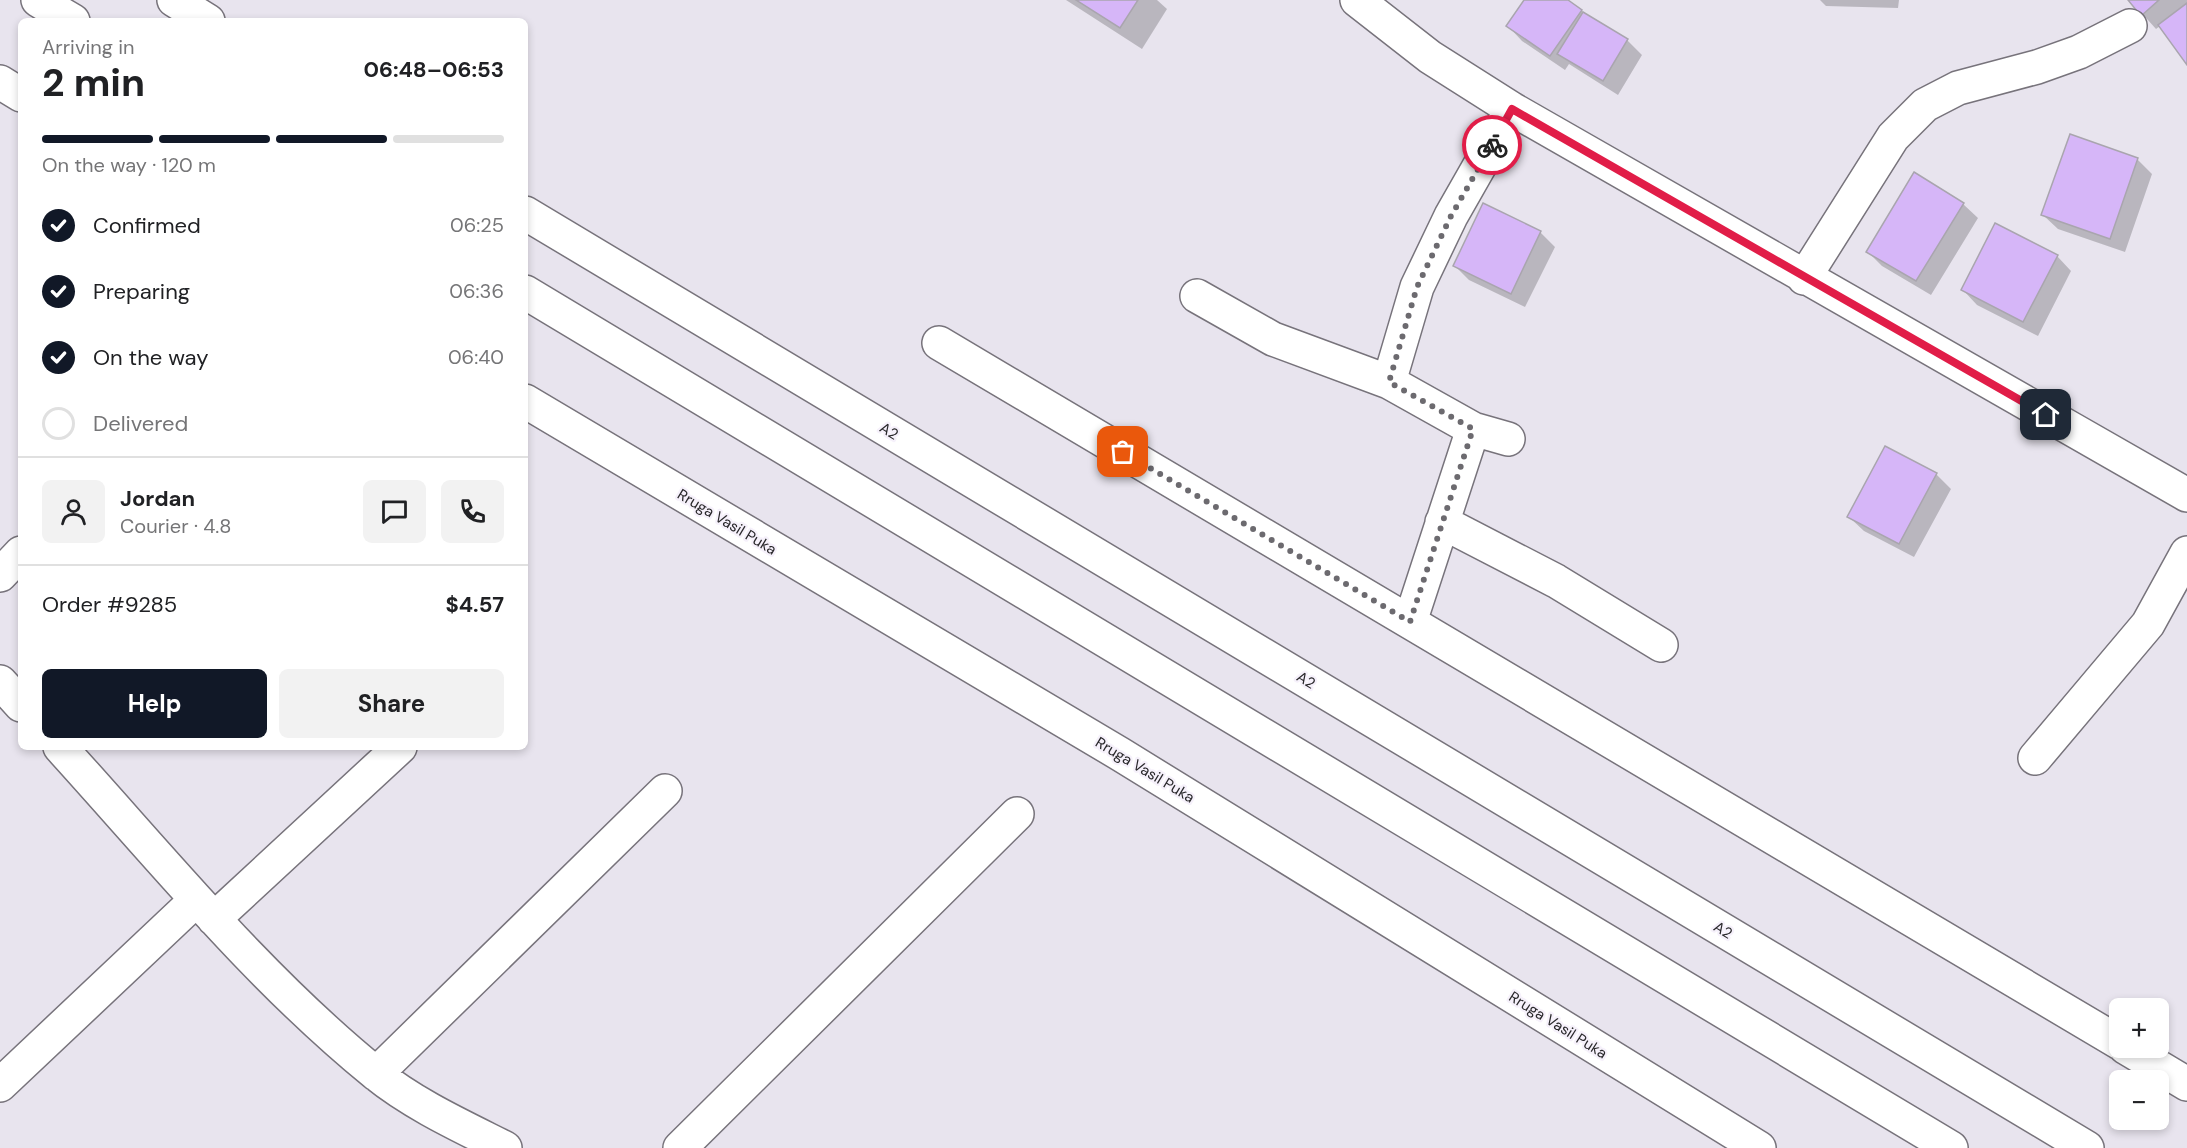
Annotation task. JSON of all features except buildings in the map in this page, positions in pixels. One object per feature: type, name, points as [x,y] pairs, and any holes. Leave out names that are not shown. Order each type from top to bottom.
[{"type":"street","points":[[38,0],[68,18]]},
{"type":"street","points":[[174,0],[203,18]]},
{"type":"street","points":[[1357,0],[1430,57],[1512,109],[2187,495]]},
{"type":"street","points":[[1804,278],[1893,137],[1925,105],[1958,88],[2037,67],[2079,52],[2130,26]]},
{"type":"street","points":[[0,82],[18,93]]},
{"type":"street","points":[[1389,382],[1417,287],[1451,216],[1512,109]]},
{"type":"street","name":"A2","points":[[528,215],[2087,1148]]},
{"type":"street","points":[[528,294],[1951,1148]]},
{"type":"street","points":[[1197,296],[1273,339],[1389,382],[1473,429],[1508,439]]},
{"type":"street","points":[[939,343],[2109,1036]]},
{"type":"street","name":"Rruga Vasil Puka","points":[[528,403],[1120,754],[1759,1148]]},
{"type":"street","points":[[1410,622],[1473,429]]},
{"type":"street","points":[[1442,522],[1556,581],[1661,645]]},
{"type":"street","points":[[2035,758],[2148,624],[2187,553]]},
{"type":"street","points":[[0,575],[18,556]]},
{"type":"street","points":[[0,682],[18,702]]},
{"type":"street","points":[[63,750],[205,910],[270,978],[376,1074],[423,1104],[505,1148]]},
{"type":"street","points":[[0,1085],[396,750]]},
{"type":"street","points":[[376,1074],[665,791]]},
{"type":"street","points":[[680,1148],[1017,814]]},
{"type":"street","points":[[2144,1058],[2187,1084]]},
{"type":"way so far","points":[[1123,452],[1410,622],[1473,429],[1437,411],[1389,382],[1417,287],[1451,216],[1492,145]]},
{"type":"route","points":[[1492,145],[1512,109],[2046,415]]}]
